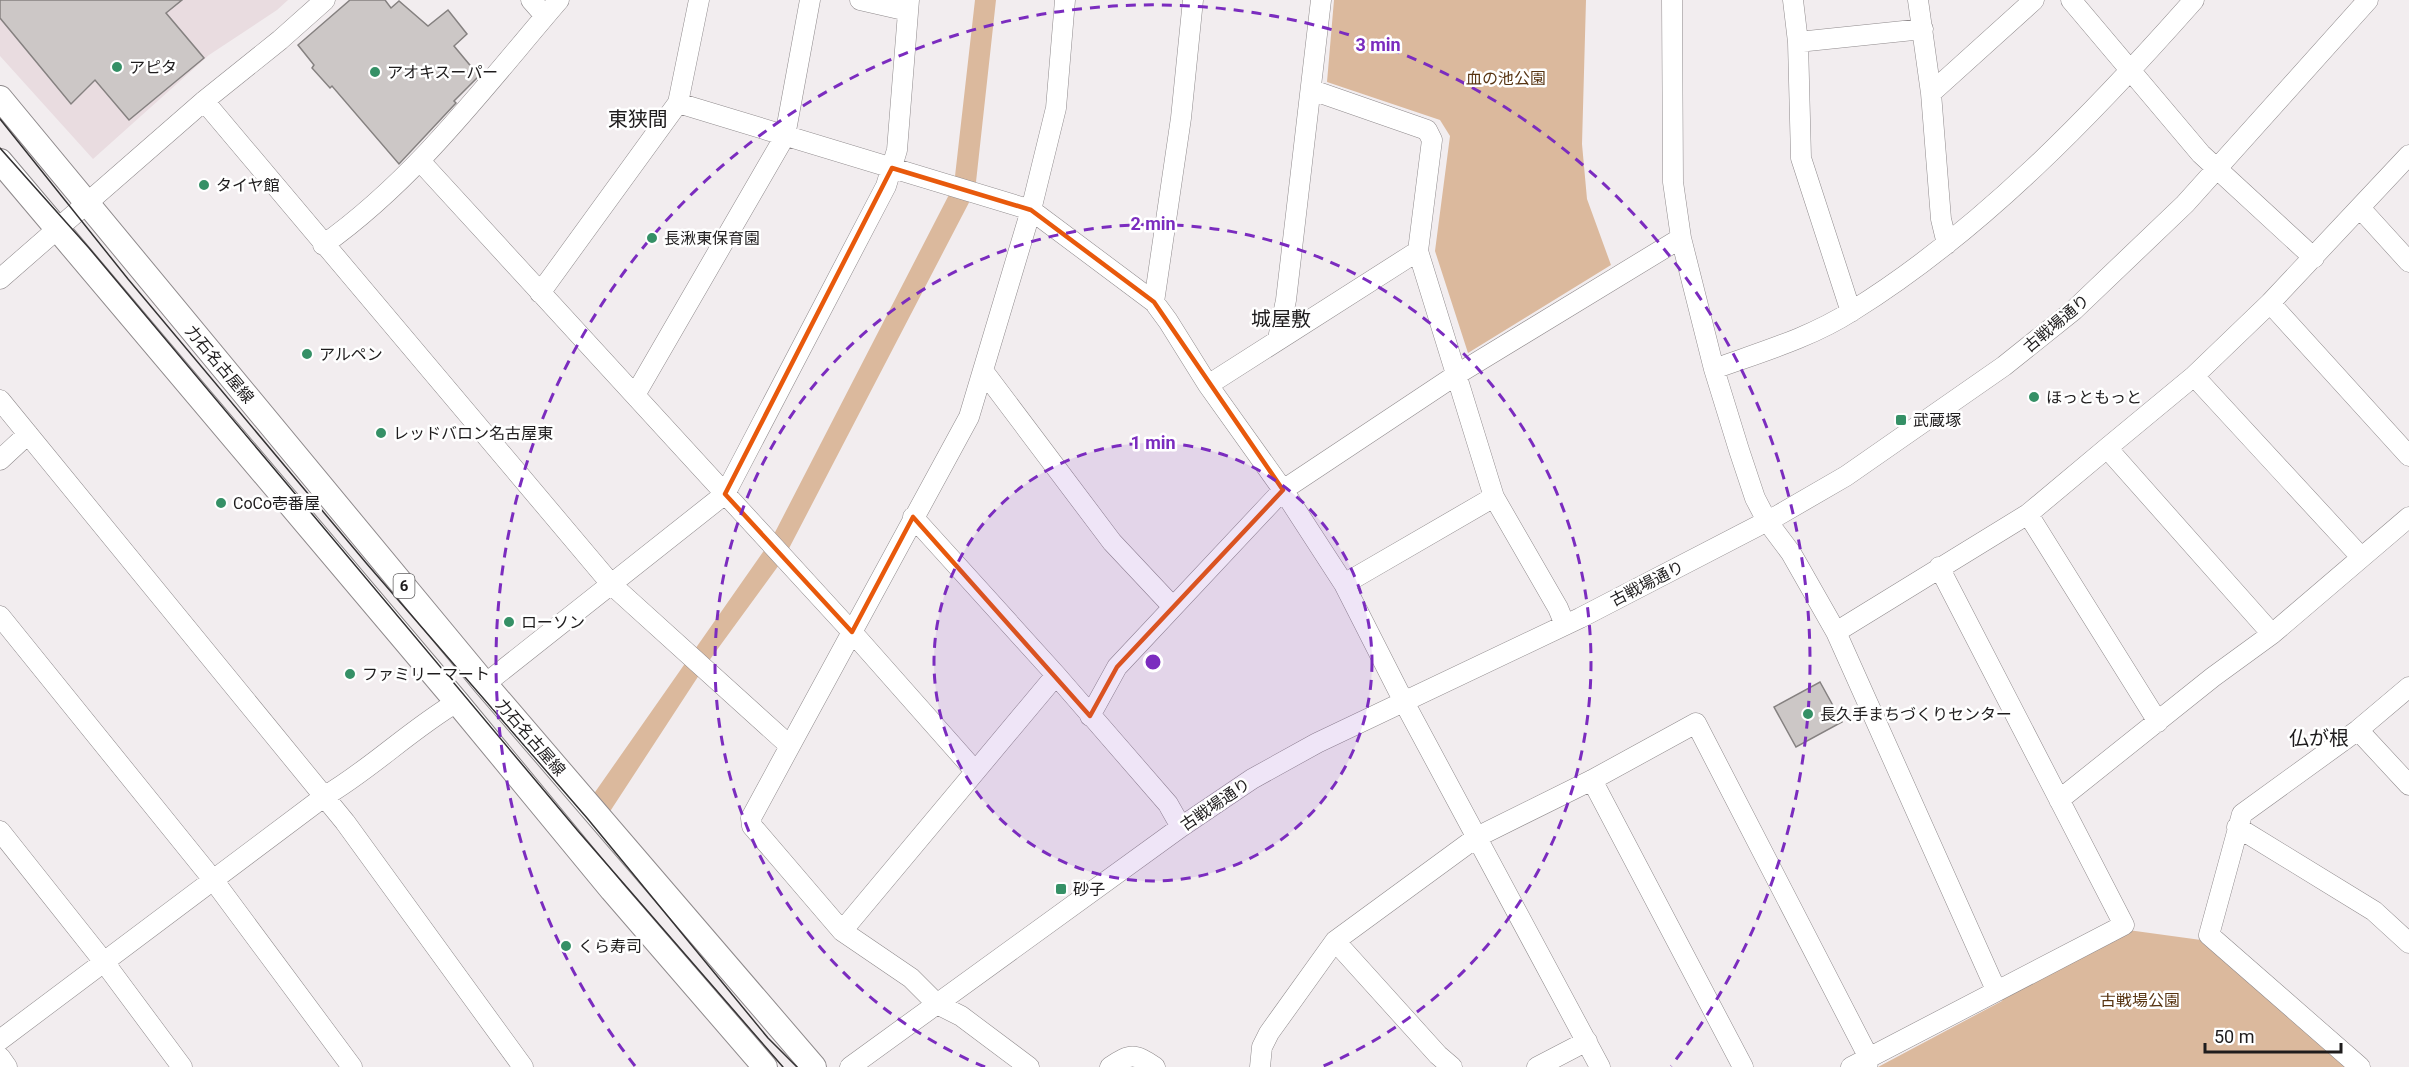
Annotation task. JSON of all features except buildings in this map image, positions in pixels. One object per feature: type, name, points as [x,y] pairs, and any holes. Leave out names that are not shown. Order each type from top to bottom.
[{"type":"main road","name":"力石名古屋線","points":[[0,98],[485,684],[814,1067]]},
{"type":"main road","name":"力石名古屋線","points":[[0,161],[457,702],[612,890],[765,1067]]},
{"type":"street","points":[[0,279],[204,101],[280,40],[325,0]]},
{"type":"street","points":[[531,0],[545,16]]},
{"type":"street","points":[[323,245],[352,224],[420,162],[559,0]]},
{"type":"street","points":[[540,293],[678,103],[699,0]]},
{"type":"street","points":[[635,395],[785,136],[810,0]]},
{"type":"street","points":[[485,684],[725,494],[880,196],[897,150],[909,5],[860,0]]},
{"type":"street","points":[[1029,1067],[961,1016],[937,1004],[911,978],[842,931],[752,826],[751,818],[969,417],[1032,210],[1056,108],[1065,0]]},
{"type":"street","points":[[1154,302],[1181,118],[1193,0]]},
{"type":"street","points":[[1278,339],[1286,300],[1321,0]]},
{"type":"street","points":[[1672,0],[1673,182],[1681,238],[1714,369],[1755,498],[1767,521],[1791,553],[1836,632],[1996,990]]},
{"type":"street","points":[[1793,0],[1798,42],[1802,158],[1851,312]]},
{"type":"street","points":[[1918,0],[1931,93],[1941,219],[1947,244]]},
{"type":"street","points":[[1931,93],[2034,0]]},
{"type":"street","points":[[2071,0],[2217,170],[2236,184],[2314,258]]},
{"type":"street","points":[[1714,369],[1789,343],[1851,312],[1947,244],[2022,180],[2131,71],[2194,0]]},
{"type":"street","name":"古戦場通り","points":[[850,1067],[1181,827],[1252,779],[1317,744],[1564,625],[1767,521],[1846,476],[2004,366],[2074,310],[2186,204],[2368,0]]},
{"type":"street","points":[[1798,42],[1923,29]]},
{"type":"street","points":[[1312,90],[1427,130],[1432,140],[1418,251],[1494,497],[1558,608],[1564,625]]},
{"type":"street","points":[[204,101],[323,245],[612,585],[790,746]]},
{"type":"street","points":[[678,103],[1032,210],[1154,302],[1208,385],[1283,490],[1344,584],[1404,702],[1600,1067]]},
{"type":"street","points":[[1836,632],[2028,514],[2194,376],[2314,258],[2409,155]]},
{"type":"street","points":[[420,162],[852,632],[975,771]]},
{"type":"street","points":[[2360,208],[2409,262]]},
{"type":"street","points":[[1090,716],[1117,667],[1283,490],[1456,375],[1681,238]]},
{"type":"street","points":[[1208,385],[1418,251]]},
{"type":"street","points":[[2270,303],[2409,456]]},
{"type":"street","points":[[984,372],[1112,542],[1173,607]]},
{"type":"street","points":[[2194,376],[2361,557]]},
{"type":"street","points":[[0,400],[325,796],[523,1067]]},
{"type":"street","points":[[0,460],[28,434]]},
{"type":"street","points":[[2107,448],[2272,634]]},
{"type":"street","points":[[1344,584],[1494,497]]},
{"type":"street","points":[[2028,514],[2158,722]]},
{"type":"street","points":[[913,517],[1056,675],[1168,804],[1181,827]]},
{"type":"street","points":[[2059,800],[2213,677],[2272,634],[2409,517]]},
{"type":"street","points":[[1851,1067],[1868,1062],[1996,990],[2124,924],[1939,567]]},
{"type":"street","points":[[0,616],[214,881],[352,1067]]},
{"type":"street","points":[[842,931],[1056,675]]},
{"type":"street","points":[[2360,1067],[2209,935],[2242,814],[2358,730],[2409,687]]},
{"type":"street","points":[[0,1040],[325,796],[347,783],[437,714],[457,702]]},
{"type":"street","points":[[1260,1067],[1262,1047],[1269,1033],[1335,941],[1477,837],[1592,780],[1696,723],[1868,1062]]},
{"type":"street","points":[[2358,730],[2409,785]]},
{"type":"street","points":[[1592,780],[1743,1067]]},
{"type":"street","points":[[2237,827],[2374,911],[2409,943]]},
{"type":"street","points":[[0,831],[104,962],[182,1067]]},
{"type":"street","points":[[1335,941],[1438,1055],[1452,1067]]},
{"type":"street","points":[[1537,1067],[1587,1041]]},
{"type":"street","points":[[1110,1067],[1129,1056],[1139,1056],[1155,1067]]},
{"type":"street","points":[[0,1057],[8,1067]]},
{"type":"highlighted area","points":[[892,168],[1031,210],[1154,302],[1283,490],[1117,667],[1090,716],[913,517],[852,632],[725,494]]},
{"type":"shaded area","name":"アピタ","points":[[0,0],[288,0],[277,10],[209,55],[93,159],[0,56]]},
{"type":"green space","points":[[975,0],[996,0],[975,191],[784,558],[703,669],[609,813],[593,795],[770,542],[954,185]]},
{"type":"green space","name":"血の池公園","points":[[1334,0],[1586,0],[1582,144],[1587,199],[1611,265],[1468,353],[1435,251],[1450,136],[1440,120],[1327,82]]},
{"type":"green space","name":"古戦場公園","points":[[2128,930],[2201,940],[2346,1067],[1878,1067],[2002,1001],[2004,996]]},
{"type":"tram line","points":[[0,119],[128,279],[367,564],[587,818],[768,1038],[797,1067]]},
{"type":"tram line","points":[[0,148],[89,248],[578,831],[783,1067]]},
{"type":"place","name":"アピタ","points":[[117,67]]},
{"type":"place","name":"アオキスーパー","points":[[375,72]]},
{"type":"place","name":"タイヤ館","points":[[204,185]]},
{"type":"place","name":"長湫東保育園","points":[[652,238]]},
{"type":"place","name":"アルペン","points":[[307,354]]},
{"type":"place","name":"ほっともっと","points":[[2034,397]]},
{"type":"place","name":"武蔵塚","points":[[1901,420]]},
{"type":"place","name":"レッドバロン名古屋東","points":[[381,433]]},
{"type":"place","name":"CoCo壱番屋","points":[[221,503]]},
{"type":"place","name":"ローソン","points":[[509,622]]},
{"type":"place","name":"ファミリーマート","points":[[350,674]]},
{"type":"place","name":"長久手まちづくりセンター","points":[[1808,714]]},
{"type":"place","name":"砂子","points":[[1061,889]]},
{"type":"place","name":"くら寿司","points":[[566,946]]},
{"type":"district","name":"東狭間","points":[[638,119]]},
{"type":"district","name":"城屋敷","points":[[1281,319]]},
{"type":"district","name":"仏が根","points":[[2319,738]]}]
